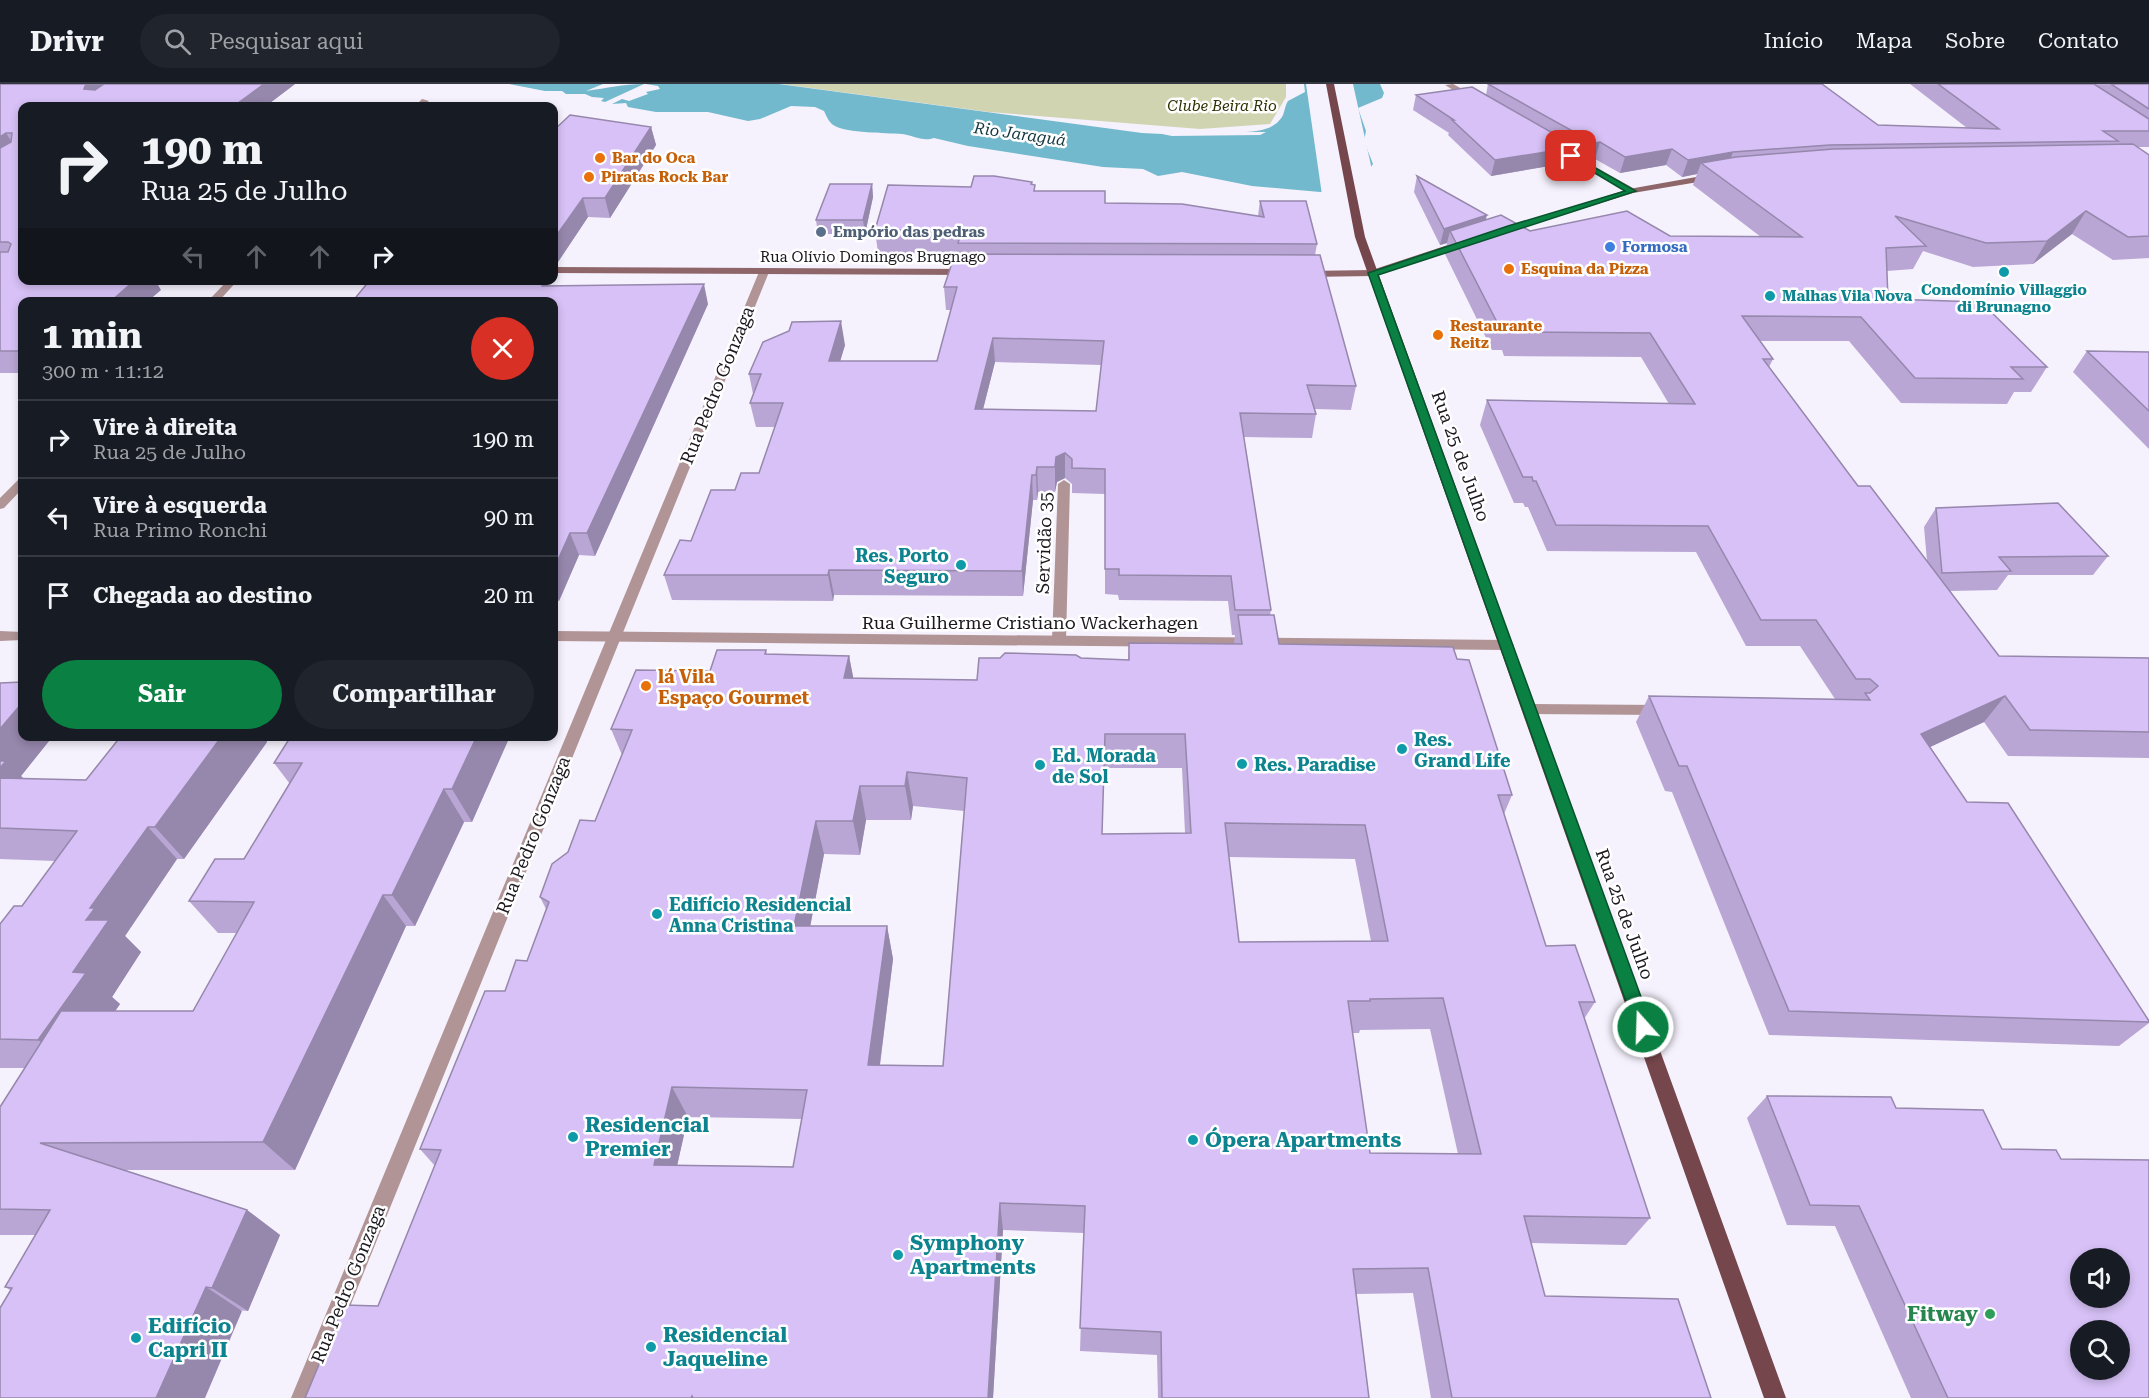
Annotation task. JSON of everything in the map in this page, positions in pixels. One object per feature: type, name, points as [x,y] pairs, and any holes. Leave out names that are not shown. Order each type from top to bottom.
[{"type":"main road","name":"Rua 25 de Julho","points":[[1330,84],[1359,232],[1775,1398]]},
{"type":"main road","points":[[1491,234],[1632,191],[1727,174]]},
{"type":"main road","points":[[1297,274],[1373,273],[1473,240]]},
{"type":"main road","name":"Rua Olívio Domingos Brugnago","points":[[558,270],[976,272]]},
{"type":"street","points":[[1449,85],[1454,84]]},
{"type":"street","points":[[1449,85],[1480,102]]},
{"type":"street","points":[[1551,144],[1632,191]]},
{"type":"street","name":"Rua Pedro Gonzaga","points":[[302,1398],[764,272]]},
{"type":"street","points":[[217,297],[229,285]]},
{"type":"street","name":"Servidão 35","points":[[1059,640],[1064,484]]},
{"type":"street","points":[[0,505],[18,487]]},
{"type":"street","points":[[0,636],[18,636]]},
{"type":"street","name":"Rua Guilherme Cristiano Wackerhagen","points":[[558,636],[1507,645]]},
{"type":"street","points":[[1530,709],[1672,711]]},
{"type":"green space","name":"Clube Beira Rio","points":[[781,84],[1286,84],[1286,97],[1270,124],[1200,129],[989,112]]},
{"type":"water","points":[[509,84],[603,84],[586,91],[644,84],[605,102],[601,101],[604,98],[585,94],[566,94],[562,91],[545,91]]},
{"type":"water","name":"Rio Jaraguá","points":[[646,84],[779,84],[1172,136],[1260,135],[1266,132],[1246,132],[1262,130],[1280,120],[1288,101],[1305,92],[1304,84],[1380,84],[1384,93],[1382,98],[1358,108],[1366,131],[1364,141],[1373,164],[1360,183],[1333,191],[1320,192],[1252,186],[1182,172],[1158,176],[1143,169],[1103,167],[968,146],[934,138],[925,139],[902,134],[848,130],[833,125],[824,111],[815,107],[791,106],[760,119],[748,121],[708,112],[656,112],[628,107],[626,103],[612,104],[622,99],[629,101],[648,94],[646,92],[660,89],[658,86]]},
{"type":"pier","points":[[1306,84],[1353,84],[1372,170],[1363,185],[1355,190],[1322,195]]},
{"type":"building","points":[[0,84],[88,84],[84,89],[95,90],[104,84],[264,84],[239,102],[18,102],[18,285],[129,285],[116,297],[18,297],[18,351],[0,351],[0,252],[8,252],[11,244],[0,242],[0,148],[11,142],[12,133],[6,133],[0,137]]},
{"type":"building","points":[[1488,84],[1822,84],[1878,125],[1999,129],[1938,84],[2094,84],[2149,119],[2149,131],[2103,131],[2118,141],[1830,145],[1733,152],[1688,160],[1672,149],[1625,157],[1600,142],[1594,143]]},
{"type":"building","points":[[2111,84],[2149,84],[2149,109]]},
{"type":"building","points":[[1472,87],[1577,147],[1495,160],[1452,120],[1454,120],[1416,95]]},
{"type":"building","points":[[570,115],[651,127],[605,198],[583,198],[558,233],[558,126]]},
{"type":"building","points":[[2133,144],[2149,155],[2149,236],[2128,237],[2086,211],[2047,241],[1986,243],[1895,216],[1926,246],[1886,248],[1888,299],[1981,302],[2047,367],[2011,367],[2023,379],[1915,378],[1861,317],[1742,316],[1773,359],[1763,359],[1858,486],[1870,486],[1999,656],[2149,658],[2149,732],[2030,730],[2005,696],[1921,734],[1967,802],[2008,803],[2149,1022],[1789,1011],[1687,766],[1679,766],[1649,696],[1870,700],[1865,693],[1870,693],[1878,686],[1870,679],[1856,679],[1816,620],[1761,620],[1708,526],[1556,525],[1536,481],[1533,481],[1532,477],[1523,477],[1487,400],[1695,404],[1650,333],[1511,332],[1509,326],[1499,326],[1450,231],[1501,215],[1530,231],[1627,211],[1670,236],[1802,237],[1701,163],[1736,157],[1833,149]]},
{"type":"building","points":[[974,176],[994,176],[1032,182],[1031,184],[1035,185],[1034,191],[1105,191],[1105,203],[1182,204],[1264,217],[1260,201],[1306,201],[1317,244],[958,243],[962,230],[875,230],[888,185],[971,187]]},
{"type":"building","points":[[1417,176],[1487,215],[1444,229]]},
{"type":"building","points":[[830,184],[872,184],[863,220],[816,220]]},
{"type":"building","points":[[955,254],[1320,255],[1356,386],[1307,385],[1316,414],[1240,413],[1271,610],[1235,610],[1231,576],[1119,575],[1119,569],[1105,569],[1105,469],[1072,468],[1072,459],[1065,453],[1056,457],[1055,467],[1037,467],[1036,475],[1032,475],[1022,571],[829,570],[828,575],[664,575],[680,540],[691,541],[711,490],[735,490],[741,473],[759,473],[783,403],[750,403],[761,374],[749,374],[763,342],[789,331],[792,322],[841,321],[829,361],[937,361],[957,287],[944,287]],"holes":[[[993,338],[1104,341],[1096,411],[975,409]]]},
{"type":"building","points":[[704,284],[587,533],[570,533],[558,560],[558,297],[356,297],[366,285]]},
{"type":"building","points":[[2087,351],[2149,352],[2149,411]]},
{"type":"building","points":[[2058,503],[2108,556],[1999,557],[2011,571],[1942,573],[1936,508]]},
{"type":"building","points":[[1238,615],[1274,615],[1279,644],[1453,647],[1457,659],[1469,660],[1512,795],[1498,795],[1546,946],[1575,945],[1595,1002],[1579,1002],[1650,1218],[1524,1216],[1545,1296],[1678,1299],[1711,1398],[1452,1398],[1428,1268],[1353,1269],[1369,1398],[1162,1398],[1161,1332],[1080,1328],[1085,1206],[1000,1203],[988,1398],[693,1398],[692,1396],[691,1398],[305,1398],[344,1305],[378,1306],[441,1150],[420,1149],[485,991],[505,991],[516,960],[527,961],[549,902],[540,897],[552,864],[568,852],[580,820],[595,821],[632,730],[611,729],[636,670],[710,671],[717,650],[766,650],[765,654],[849,656],[844,678],[977,680],[979,658],[1000,658],[1005,653],[1076,655],[1081,658],[1129,660],[1129,643],[1242,644]],"holes":[[[1105,734],[1185,734],[1191,833],[1102,834]],[[907,772],[967,778],[943,1066],[868,1065],[887,926],[794,926],[816,821],[853,821],[860,786],[905,786]],[[1225,823],[1365,825],[1388,941],[1239,942]],[[1443,998],[1481,1154],[1370,1153],[1348,1001],[1370,1001],[1370,999]],[[672,1087],[807,1090],[793,1167],[654,1165]]]},
{"type":"building","points":[[18,682],[18,708],[0,729],[0,683]]},
{"type":"building","points":[[117,741],[218,741],[155,827],[148,827],[90,908],[95,908],[86,920],[109,920],[73,972],[86,973],[38,1040],[0,1039],[0,924],[14,906],[22,906],[77,831],[0,828],[0,778],[86,780]]},
{"type":"building","points":[[288,741],[475,741],[452,789],[444,789],[392,895],[383,895],[263,1142],[40,1143],[247,1210],[212,1288],[206,1287],[156,1398],[0,1398],[0,1308],[12,1288],[5,1287],[50,1210],[0,1209],[0,1107],[61,1011],[193,1011],[254,902],[189,901],[215,859],[244,859],[302,763],[274,763]]},
{"type":"building","points":[[1767,1096],[1891,1097],[1896,1108],[1983,1110],[2002,1149],[2056,1150],[2061,1159],[2149,1160],[2149,1398],[1948,1398],[1859,1206],[1810,1205]]},
{"type":"place","name":"Bar do Oca","points":[[600,158]]},
{"type":"place","name":"Piratas Rock Bar","points":[[589,177]]},
{"type":"place","name":"Empório das pedras","points":[[821,232]]},
{"type":"place","name":"Formosa","points":[[1610,247]]},
{"type":"place","name":"Esquina da Pizza","points":[[1509,269]]},
{"type":"place","name":"Condomínio Villaggio di Brunagno","points":[[2004,272]]},
{"type":"place","name":"Malhas Vila Nova","points":[[1770,296]]},
{"type":"place","name":"Restaurante Reitz","points":[[1438,335]]},
{"type":"place","name":"Res. Porto Seguro","points":[[961,565]]},
{"type":"place","name":"lá Vila Espaço Gourmet","points":[[646,686]]},
{"type":"place","name":"Res. Grand Life","points":[[1402,749]]},
{"type":"place","name":"Res. Paradise","points":[[1242,764]]},
{"type":"place","name":"Ed. Morada de Sol","points":[[1040,765]]},
{"type":"place","name":"Edifício Residencial Anna Cristina","points":[[657,914]]},
{"type":"place","name":"Residencial Premier","points":[[573,1137]]},
{"type":"place","name":"Ópera Apartments","points":[[1193,1140]]},
{"type":"place","name":"Symphony Apartments","points":[[898,1255]]},
{"type":"place","name":"Fitway","points":[[1990,1314]]},
{"type":"place","name":"Edifício Capri II","points":[[136,1338]]},
{"type":"place","name":"Residencial Jaqueline","points":[[651,1347]]},
{"type":"route","points":[[1571,156],[1632,191],[1511,227],[1373,273],[1643,1027]]}]
